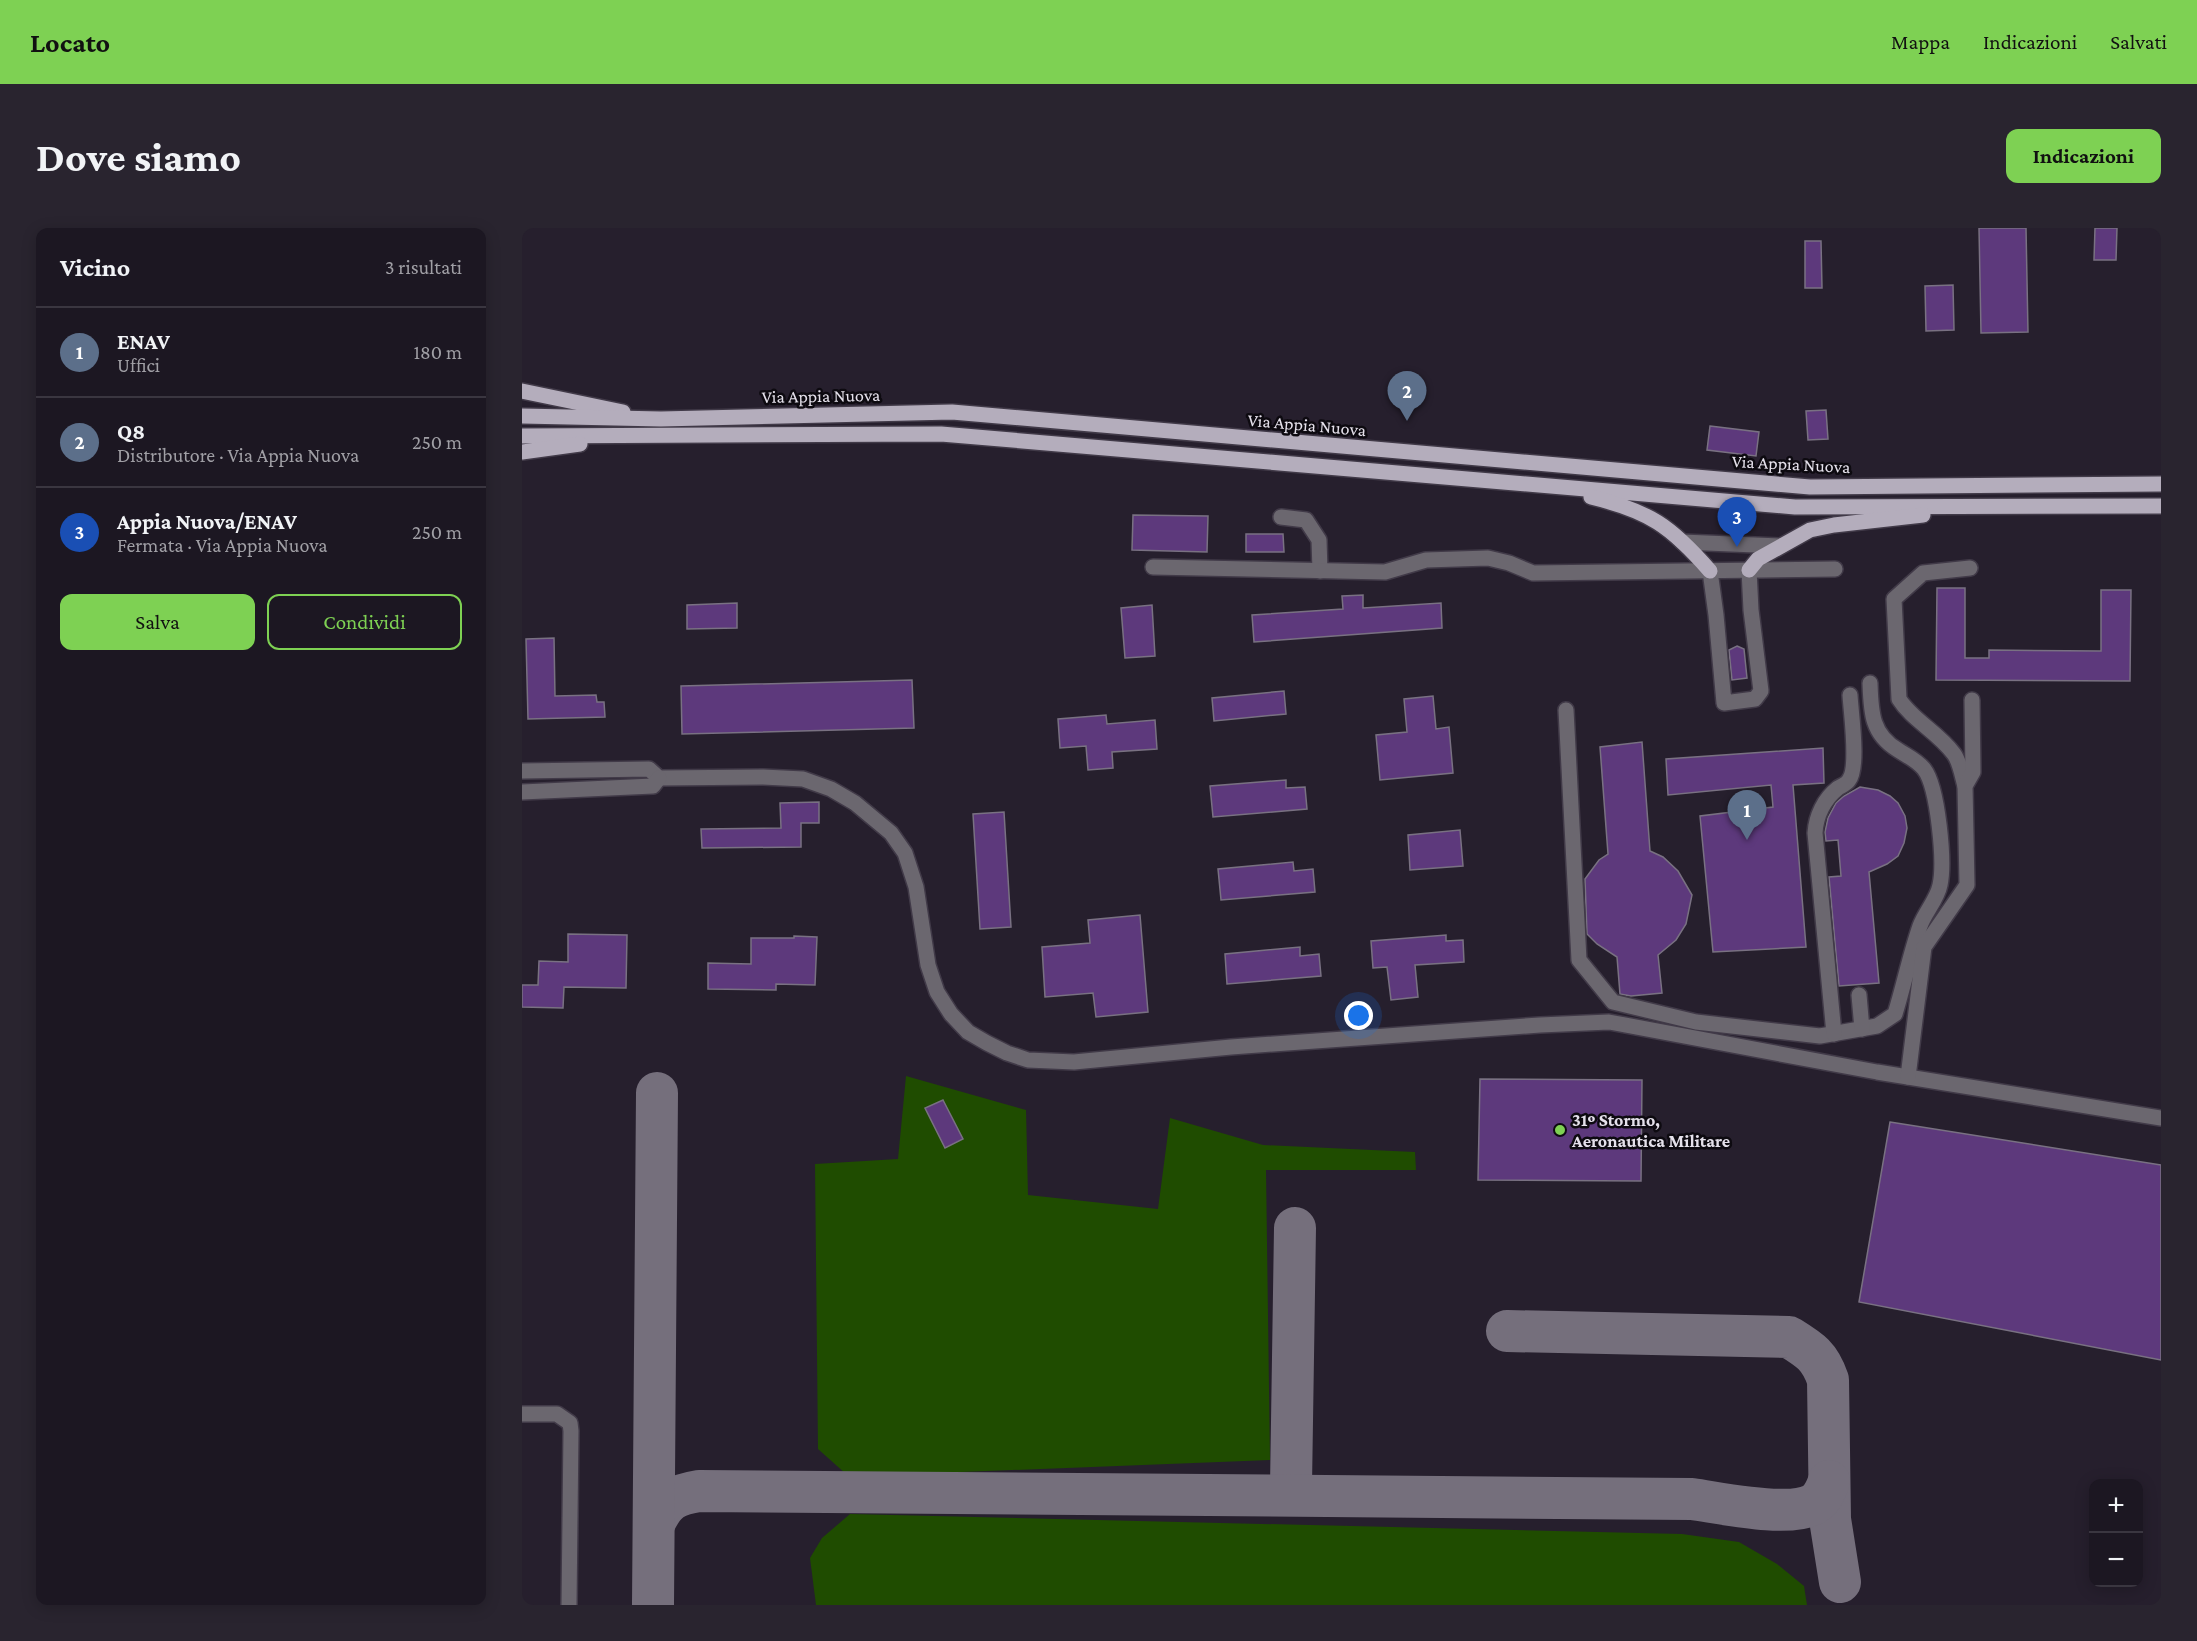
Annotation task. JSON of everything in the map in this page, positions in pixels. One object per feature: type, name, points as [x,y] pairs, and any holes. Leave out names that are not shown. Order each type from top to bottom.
[{"type":"main road","points":[[522,391],[661,420]]},
{"type":"main road","name":"Via Appia Nuova","points":[[522,416],[661,420],[952,412],[1577,469],[1810,487],[2161,484]]},
{"type":"main road","points":[[522,436],[941,434],[1795,507],[2161,506]]},
{"type":"main road","points":[[522,452],[643,435]]},
{"type":"main road","points":[[1536,484],[1628,507],[1656,520],[1682,542],[1710,571]]},
{"type":"main road","points":[[1749,570],[1758,559],[1810,530],[1979,507]]},
{"type":"street","points":[[1281,517],[1306,520],[1319,540],[1320,571]]},
{"type":"street","points":[[1682,542],[1781,546]]},
{"type":"street","points":[[1153,567],[1385,572],[1426,560],[1488,558],[1509,563],[1533,573],[1835,569]]},
{"type":"street","points":[[1908,1077],[1924,947],[1967,885],[1965,786],[1955,755],[1933,730],[1904,707],[1899,699],[1894,599],[1923,573],[1970,568]]},
{"type":"street","points":[[1710,571],[1724,703],[1755,699],[1761,691],[1751,610],[1749,570]]},
{"type":"street","points":[[1566,710],[1579,960],[1612,1002],[1696,1022],[1820,1036],[1878,1026],[1895,1014],[1921,925],[1939,888],[1942,874],[1942,853],[1933,788],[1925,770],[1911,757],[1884,740],[1876,730],[1871,708],[1870,683]]},
{"type":"street","points":[[1834,1034],[1815,833],[1816,816],[1836,790],[1849,781],[1853,771],[1850,695]]},
{"type":"street","points":[[1965,786],[1972,772],[1972,700]]},
{"type":"street","points":[[522,771],[648,769],[659,778],[803,779],[831,789],[855,803],[891,833],[904,854],[916,887],[928,965],[937,992],[951,1014],[968,1032],[1007,1053],[1028,1060],[1074,1062],[1540,1024],[1609,1022],[1908,1077],[2161,1118]]},
{"type":"street","points":[[522,792],[653,786],[659,778]]},
{"type":"street","points":[[1859,995],[1862,1029]]},
{"type":"street","points":[[522,1414],[557,1414],[570,1423],[569,1605]]},
{"type":"green space","points":[[906,1076],[1026,1110],[1028,1195],[1158,1209],[1170,1118],[1263,1145],[1415,1152],[1416,1170],[1266,1170],[1270,1460],[885,1475],[846,1474],[818,1449],[815,1164],[898,1159]]},
{"type":"green space","points":[[850,1514],[1682,1534],[1739,1542],[1777,1564],[1804,1586],[1807,1605],[816,1605],[810,1558],[822,1538]]},
{"type":"building","points":[[1979,228],[2026,228],[2028,332],[1981,333]]},
{"type":"building","points":[[2095,228],[2117,228],[2116,260],[2094,260]]},
{"type":"building","points":[[1805,241],[1821,241],[1822,288],[1805,288]]},
{"type":"building","points":[[1953,285],[1954,330],[1926,331],[1925,286]]},
{"type":"building","points":[[1826,410],[1828,439],[1808,440],[1806,411]]},
{"type":"building","points":[[1710,426],[1759,432],[1756,456],[1707,450]]},
{"type":"building","points":[[1133,515],[1208,516],[1207,552],[1132,550]]},
{"type":"building","points":[[1246,534],[1283,534],[1284,552],[1246,552]]},
{"type":"building","points":[[1937,588],[1965,588],[1965,658],[1989,658],[1989,650],[2101,651],[2101,590],[2131,590],[2130,681],[1936,680]]},
{"type":"building","points":[[1363,595],[1363,608],[1441,603],[1442,628],[1254,642],[1252,615],[1343,609],[1342,596]]},
{"type":"building","points":[[737,603],[737,628],[687,629],[687,605]]},
{"type":"building","points":[[1152,605],[1155,656],[1125,658],[1121,608]]},
{"type":"building","points":[[554,638],[555,696],[596,695],[597,702],[604,702],[605,717],[528,719],[526,639]]},
{"type":"building","points":[[1737,646],[1744,649],[1747,678],[1732,680],[1729,650]]},
{"type":"building","points":[[912,680],[914,728],[682,734],[681,686]]},
{"type":"building","points":[[1284,691],[1286,714],[1214,721],[1212,698]]},
{"type":"building","points":[[1433,696],[1436,729],[1449,727],[1453,773],[1380,780],[1376,735],[1407,732],[1404,699]]},
{"type":"building","points":[[1106,715],[1107,724],[1155,720],[1157,749],[1112,752],[1113,768],[1088,770],[1086,746],[1060,748],[1058,719]]},
{"type":"building","points":[[1642,742],[1650,851],[1663,857],[1678,871],[1692,895],[1686,924],[1676,940],[1658,955],[1662,993],[1631,996],[1620,994],[1617,957],[1597,944],[1587,934],[1585,879],[1599,860],[1608,854],[1600,747]]},
{"type":"building","points":[[1823,748],[1824,783],[1793,785],[1806,947],[1713,952],[1700,816],[1773,807],[1771,785],[1668,795],[1666,759]]},
{"type":"building","points":[[1286,780],[1286,788],[1305,787],[1307,809],[1213,817],[1210,786]]},
{"type":"building","points":[[1860,787],[1878,790],[1890,796],[1898,803],[1905,816],[1907,828],[1898,856],[1869,872],[1879,983],[1839,986],[1829,877],[1841,876],[1838,840],[1826,841],[1825,832],[1828,818],[1836,803]]},
{"type":"building","points":[[819,802],[819,823],[801,823],[801,847],[702,848],[701,829],[781,828],[780,803]]},
{"type":"building","points":[[1004,812],[1011,927],[980,929],[973,814]]},
{"type":"building","points":[[1460,830],[1463,866],[1410,870],[1408,835]]},
{"type":"building","points":[[1293,862],[1294,871],[1313,869],[1315,892],[1221,900],[1218,869]]},
{"type":"building","points":[[1140,915],[1148,1012],[1096,1017],[1093,993],[1045,997],[1042,947],[1090,943],[1088,920]]},
{"type":"building","points":[[568,934],[627,935],[626,988],[564,987],[563,1008],[522,1007],[522,985],[538,985],[539,961],[568,962]]},
{"type":"building","points":[[1446,935],[1446,941],[1463,940],[1464,962],[1415,965],[1418,997],[1391,1000],[1387,967],[1373,968],[1371,941]]},
{"type":"building","points":[[794,936],[817,937],[815,985],[776,984],[776,990],[708,989],[708,963],[751,964],[751,938],[794,938]]},
{"type":"building","points":[[1300,947],[1300,956],[1319,954],[1321,976],[1227,984],[1225,954]]},
{"type":"building","name":"31º Stormo, Aeronautica Militare","points":[[1480,1079],[1642,1080],[1641,1181],[1478,1180]]},
{"type":"building","points":[[943,1100],[963,1139],[945,1148],[925,1108]]},
{"type":"building","points":[[1890,1122],[2161,1165],[2161,1360],[1859,1302]]},
{"type":"taxiway","points":[[653,1605],[657,1093]]},
{"type":"taxiway","points":[[1278,1495],[1291,1486],[1295,1228]]},
{"type":"taxiway","points":[[1507,1331],[1789,1337],[1808,1350],[1818,1359],[1828,1380],[1830,1519],[1840,1582]]},
{"type":"taxiway","points":[[654,1524],[662,1509],[671,1500],[683,1494],[699,1491],[1692,1499],[1754,1508],[1788,1510],[1814,1504],[1823,1494],[1829,1481]]},
{"type":"place","name":"Q8","points":[[1407,421]]},
{"type":"place","name":"Appia Nuova/ENAV","points":[[1737,547]]},
{"type":"place","name":"ENAV","points":[[1747,840]]},
{"type":"place","name":"31º Stormo, Aeronautica Militare","points":[[1560,1130]]}]
